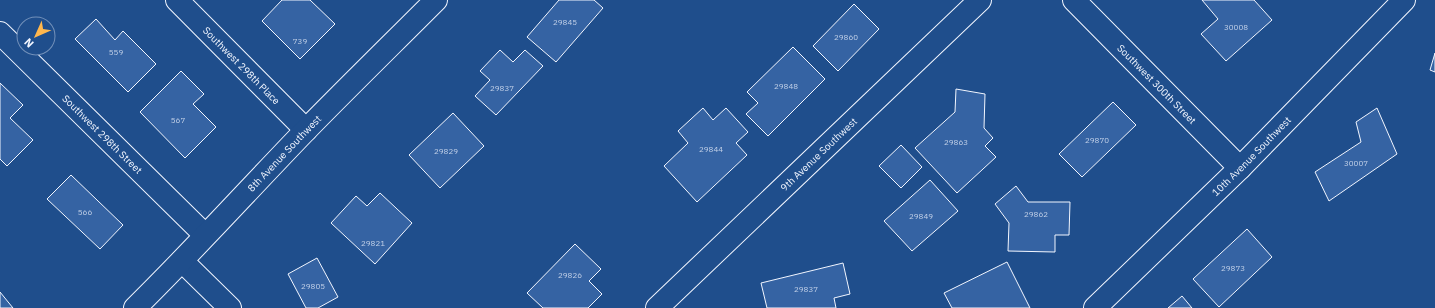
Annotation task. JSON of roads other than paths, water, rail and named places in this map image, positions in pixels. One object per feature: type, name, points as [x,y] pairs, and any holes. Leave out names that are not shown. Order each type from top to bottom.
[{"type":"street","name":"Southwest 298th Place","points":[[178,0],[306,130]]},
{"type":"street","name":"8th Avenue Southwest","points":[[134,308],[182,261],[306,130],[436,0]]},
{"type":"street","name":"9th Avenue Southwest","points":[[657,308],[980,0]]},
{"type":"street","name":"Southwest 300th Street","points":[[1074,0],[1240,168]]},
{"type":"street","name":"10th Avenue Southwest","points":[[1095,308],[1240,168],[1404,0]]},
{"type":"street","name":"Southwest 298th Street","points":[[0,33],[205,235]]},
{"type":"street","points":[[182,261],[230,308]]}]
